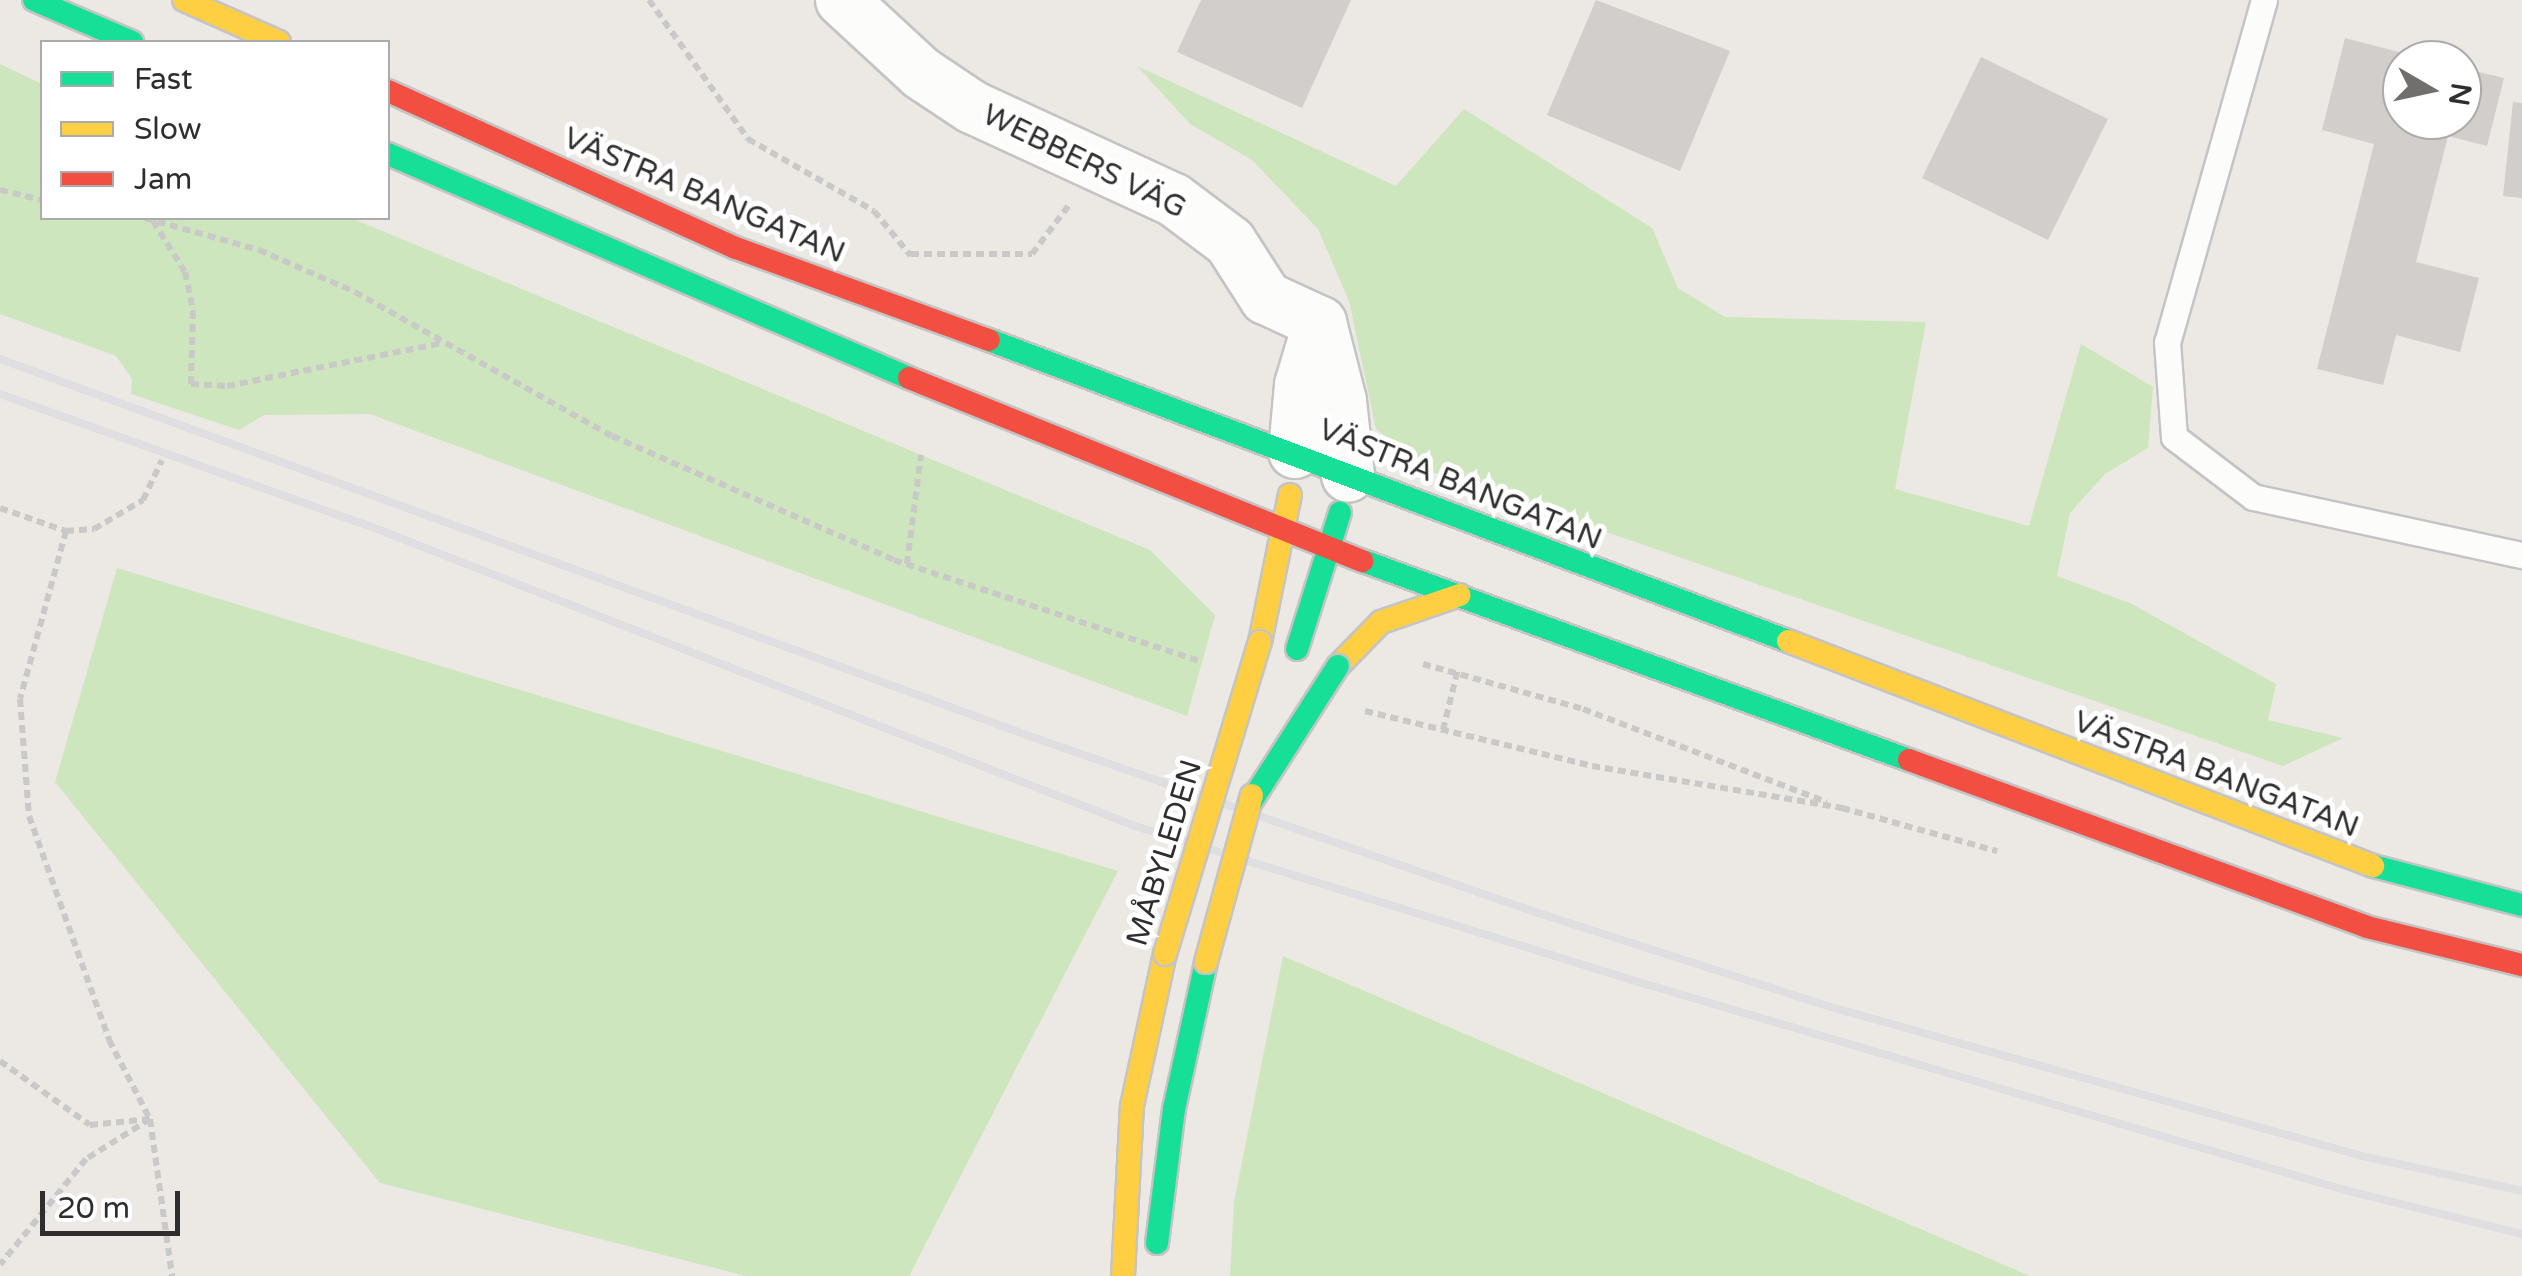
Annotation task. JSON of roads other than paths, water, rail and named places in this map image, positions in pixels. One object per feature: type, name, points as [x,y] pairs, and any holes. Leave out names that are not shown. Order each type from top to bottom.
[{"type":"street","points":[[34,0],[110,23]]},
{"type":"street","points":[[184,0],[274,40]]},
{"type":"street","name":"WEBBERS VÄG","points":[[842,0],[921,73],[972,107],[1174,200],[1230,242],[1266,298],[1320,324]]},
{"type":"street","name":"VÄSTRA BANGATAN","points":[[390,92],[736,248],[1295,452],[1348,476],[2388,872],[2522,904]]},
{"type":"street","points":[[390,155],[723,302],[1333,550],[2367,927],[2522,965]]},
{"type":"street","points":[[1295,452],[1302,384],[1320,324]]},
{"type":"street","points":[[1295,658],[1333,550],[1348,476],[1340,401],[1320,324]]},
{"type":"street","name":"MÅBYLEDEN","points":[[1123,1276],[1132,1106],[1166,954],[1260,642],[1286,530],[1295,452]]},
{"type":"street","points":[[1249,806],[1338,666],[1381,622],[1460,595]]},
{"type":"street","points":[[1154,1276],[1174,1109],[1206,962],[1276,718]]},
{"type":"lane","points":[[2264,0],[2167,342],[2174,437],[2254,496],[2522,555]]},
{"type":"railway","points":[[0,359],[1038,739],[1535,912],[1838,1009],[2362,1156],[2522,1191]]},
{"type":"railway","points":[[0,394],[377,529],[1135,826],[1642,983],[2345,1190],[2522,1234]]}]
